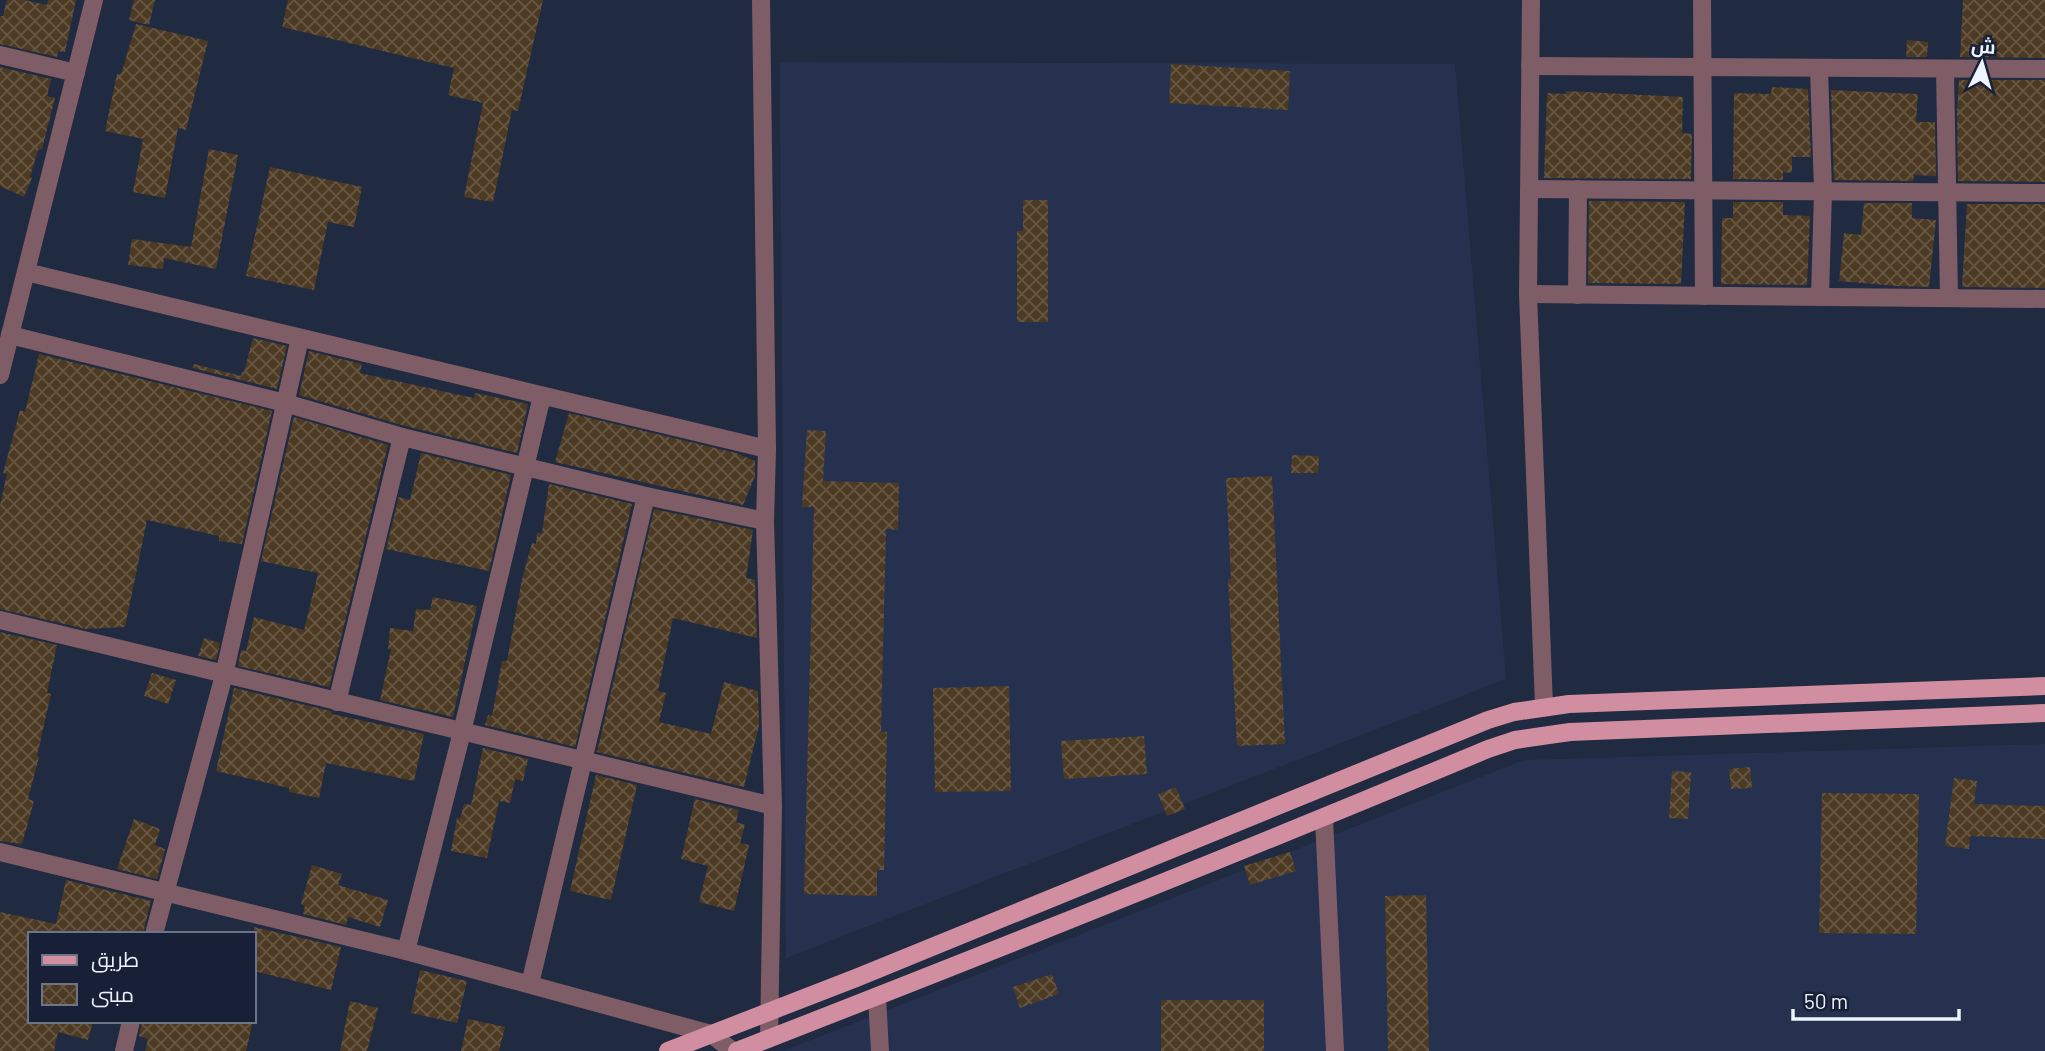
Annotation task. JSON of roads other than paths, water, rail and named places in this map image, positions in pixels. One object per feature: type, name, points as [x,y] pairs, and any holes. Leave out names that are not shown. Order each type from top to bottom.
[{"type":"main road","points":[[668,1051],[1488,720],[1514,712],[1583,703],[2045,686]]},
{"type":"main road","points":[[735,1051],[877,997],[1515,740],[1545,734],[2045,713]]},
{"type":"street","points":[[0,375],[94,0]]},
{"type":"street","points":[[761,0],[767,449],[765,521],[773,806],[769,1038]]},
{"type":"street","points":[[1531,0],[1528,294],[1544,706]]},
{"type":"street","points":[[1702,0],[1704,296]]},
{"type":"street","points":[[0,55],[76,73]]},
{"type":"street","points":[[1530,66],[2045,69]]},
{"type":"street","points":[[1819,69],[1823,191],[1820,297]]},
{"type":"street","points":[[1945,69],[1949,298]]},
{"type":"street","points":[[1530,189],[2045,193]]},
{"type":"street","points":[[1577,295],[1578,189]]},
{"type":"street","points":[[26,272],[767,449]]},
{"type":"street","points":[[1528,294],[2045,299]]},
{"type":"street","points":[[10,335],[285,403],[402,437],[646,496],[765,521]]},
{"type":"street","points":[[154,932],[224,675],[300,338]]},
{"type":"street","points":[[406,951],[462,732],[542,396]]},
{"type":"street","points":[[337,702],[402,437]]},
{"type":"street","points":[[530,984],[646,496]]},
{"type":"street","points":[[0,621],[773,806]]},
{"type":"street","points":[[1324,818],[1335,1051]]},
{"type":"street","points":[[0,852],[530,984],[711,1034],[735,1051]]},
{"type":"street","points":[[877,997],[880,1051]]},
{"type":"street","points":[[124,1051],[131,1023]]}]
